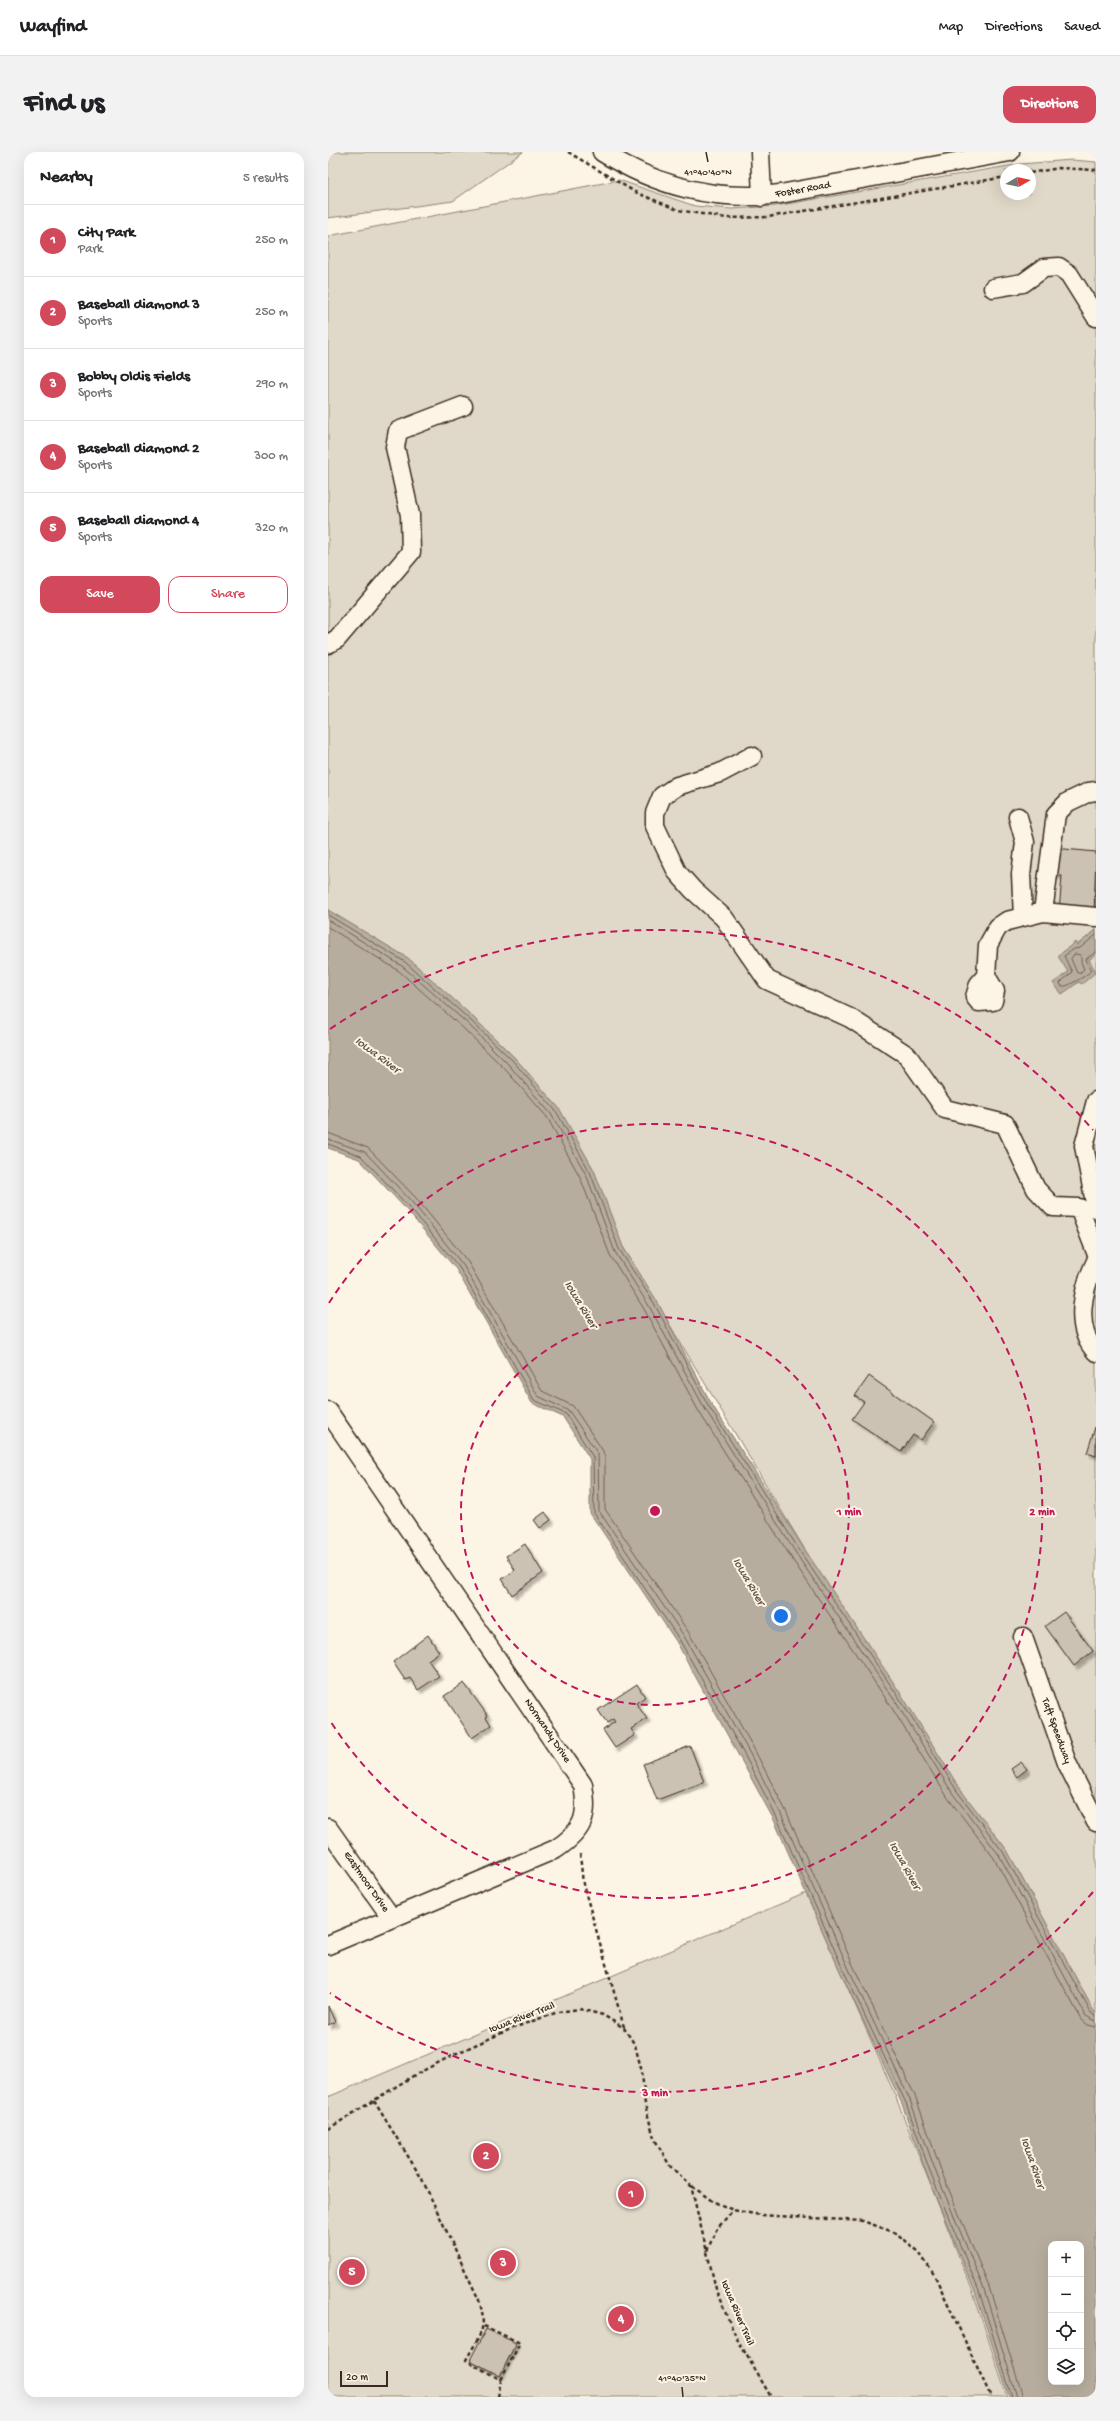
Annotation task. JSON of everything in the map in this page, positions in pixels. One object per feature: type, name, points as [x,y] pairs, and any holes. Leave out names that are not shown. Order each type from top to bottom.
[{"type":"street","name":"Foster Road","points":[[602,152],[623,165],[653,179],[685,189],[719,195],[762,196],[1010,152]]},
{"type":"street","points":[[760,152],[762,196]]},
{"type":"street","points":[[993,288],[1023,283],[1044,268],[1059,267],[1069,274],[1096,317]]},
{"type":"street","points":[[328,644],[337,639],[411,552],[410,515],[395,447],[398,431],[463,406]]},
{"type":"street","points":[[752,756],[720,773],[677,786],[662,796],[655,813],[655,826],[677,872],[693,890],[724,918],[768,980],[850,1018],[907,1055],[945,1109],[1005,1124],[1036,1189],[1053,1207],[1079,1208],[1096,1252]]},
{"type":"street","points":[[1043,912],[1056,814],[1068,802],[1089,792],[1096,791]]},
{"type":"street","points":[[1018,817],[1025,842],[1021,874],[1023,918]]},
{"type":"street","points":[[986,976],[988,945],[998,927],[1007,921],[1043,912],[1096,917]]},
{"type":"street","points":[[1096,1101],[1084,1146],[1096,1208]]},
{"type":"street","points":[[1096,1260],[1088,1278],[1081,1317],[1089,1345],[1096,1352]]},
{"type":"street","name":"Normandy Drive","points":[[328,1410],[583,1785],[586,1803],[585,1816],[580,1827],[571,1839],[556,1848],[328,1945]]},
{"type":"street","name":"Taft Speedway","points":[[1024,1637],[1067,1762],[1096,1822]]},
{"type":"street","name":"Eastmoor Drive","points":[[328,1828],[391,1917]]},
{"type":"path","points":[[1036,172],[1060,168],[1096,170]]},
{"type":"path","points":[[580,1854],[583,1884],[624,2028]]},
{"type":"path","name":"Iowa River Trail","points":[[328,2129],[413,2076],[455,2054],[558,2012],[580,2009],[603,2015],[624,2028],[635,2045],[642,2072],[645,2105],[654,2138],[670,2166],[691,2186],[717,2293],[736,2337],[771,2397]]},
{"type":"path","points":[[374,2101],[422,2179],[479,2300],[484,2316],[484,2326],[466,2360],[501,2380]]},
{"type":"path","points":[[691,2186],[712,2201],[733,2210],[760,2215],[863,2221],[896,2233],[918,2251],[935,2276],[991,2397]]},
{"type":"path","points":[[707,2252],[716,2230],[733,2210]]},
{"type":"path","points":[[484,2326],[520,2343],[501,2380],[498,2397]]},
{"type":"shaded area","points":[[328,152],[523,152],[453,201],[328,218]]},
{"type":"shaded area","points":[[1072,160],[1096,162],[1096,2027],[1093,2029],[623,1247],[328,913],[328,236],[619,180],[695,206],[732,209],[775,206],[1000,167],[1000,200],[1036,200],[1036,164],[1020,164]]},
{"type":"shaded area","points":[[806,1893],[895,2095],[973,2292],[1007,2397],[328,2397],[328,2097]]},
{"type":"water","name":"Iowa River","points":[[328,910],[408,958],[473,1017],[515,1058],[559,1108],[594,1170],[623,1247],[657,1301],[711,1403],[807,1553],[903,1697],[960,1789],[1007,1850],[1096,2015],[1096,2397],[1009,2397],[975,2292],[928,2178],[902,2104],[839,1969],[774,1820],[676,1641],[590,1513],[590,1459],[563,1417],[532,1403],[456,1269],[405,1208],[359,1159],[328,1148]]},
{"type":"water","points":[[1096,930],[1096,954],[1089,960],[1096,972],[1082,984],[1079,982],[1062,994],[1053,983],[1068,972],[1058,956],[1075,942],[1077,945]]},
{"type":"building","points":[[1054,848],[1096,852],[1094,915],[1059,912],[1062,876],[1051,875]]},
{"type":"building","points":[[869,1376],[934,1422],[921,1440],[913,1435],[901,1452],[852,1419],[864,1402],[855,1396]]},
{"type":"building","points":[[1096,1424],[1096,1456],[1087,1453]]},
{"type":"building","points":[[545,1512],[551,1520],[540,1528],[534,1520]]},
{"type":"building","points":[[525,1544],[543,1573],[512,1595],[502,1579],[515,1570],[506,1556]]},
{"type":"building","points":[[1064,1612],[1093,1651],[1074,1666],[1045,1626]]},
{"type":"building","points":[[428,1635],[439,1652],[428,1660],[439,1676],[418,1690],[410,1678],[405,1680],[393,1662]]},
{"type":"building","points":[[464,1683],[488,1716],[486,1717],[491,1725],[472,1738],[444,1696]]},
{"type":"building","points":[[637,1684],[645,1697],[636,1703],[647,1719],[631,1729],[635,1735],[615,1748],[603,1730],[615,1722],[613,1719],[607,1723],[598,1710]]},
{"type":"building","points":[[690,1746],[704,1782],[657,1800],[643,1764]]},
{"type":"building","points":[[1021,1762],[1027,1769],[1017,1777],[1011,1769]]},
{"type":"building","points":[[328,2006],[335,2022],[328,2025]]},
{"type":"building","points":[[486,2329],[516,2343],[500,2376],[470,2360]]},
{"type":"place","name":"Baseball diamond 3","points":[[486,2156]]},
{"type":"place","name":"City Park","points":[[631,2194]]},
{"type":"place","name":"Bobby Oldis Fields","points":[[503,2263]]},
{"type":"place","name":"Baseball diamond 4","points":[[352,2272]]},
{"type":"place","name":"Baseball diamond 2","points":[[621,2319]]}]
